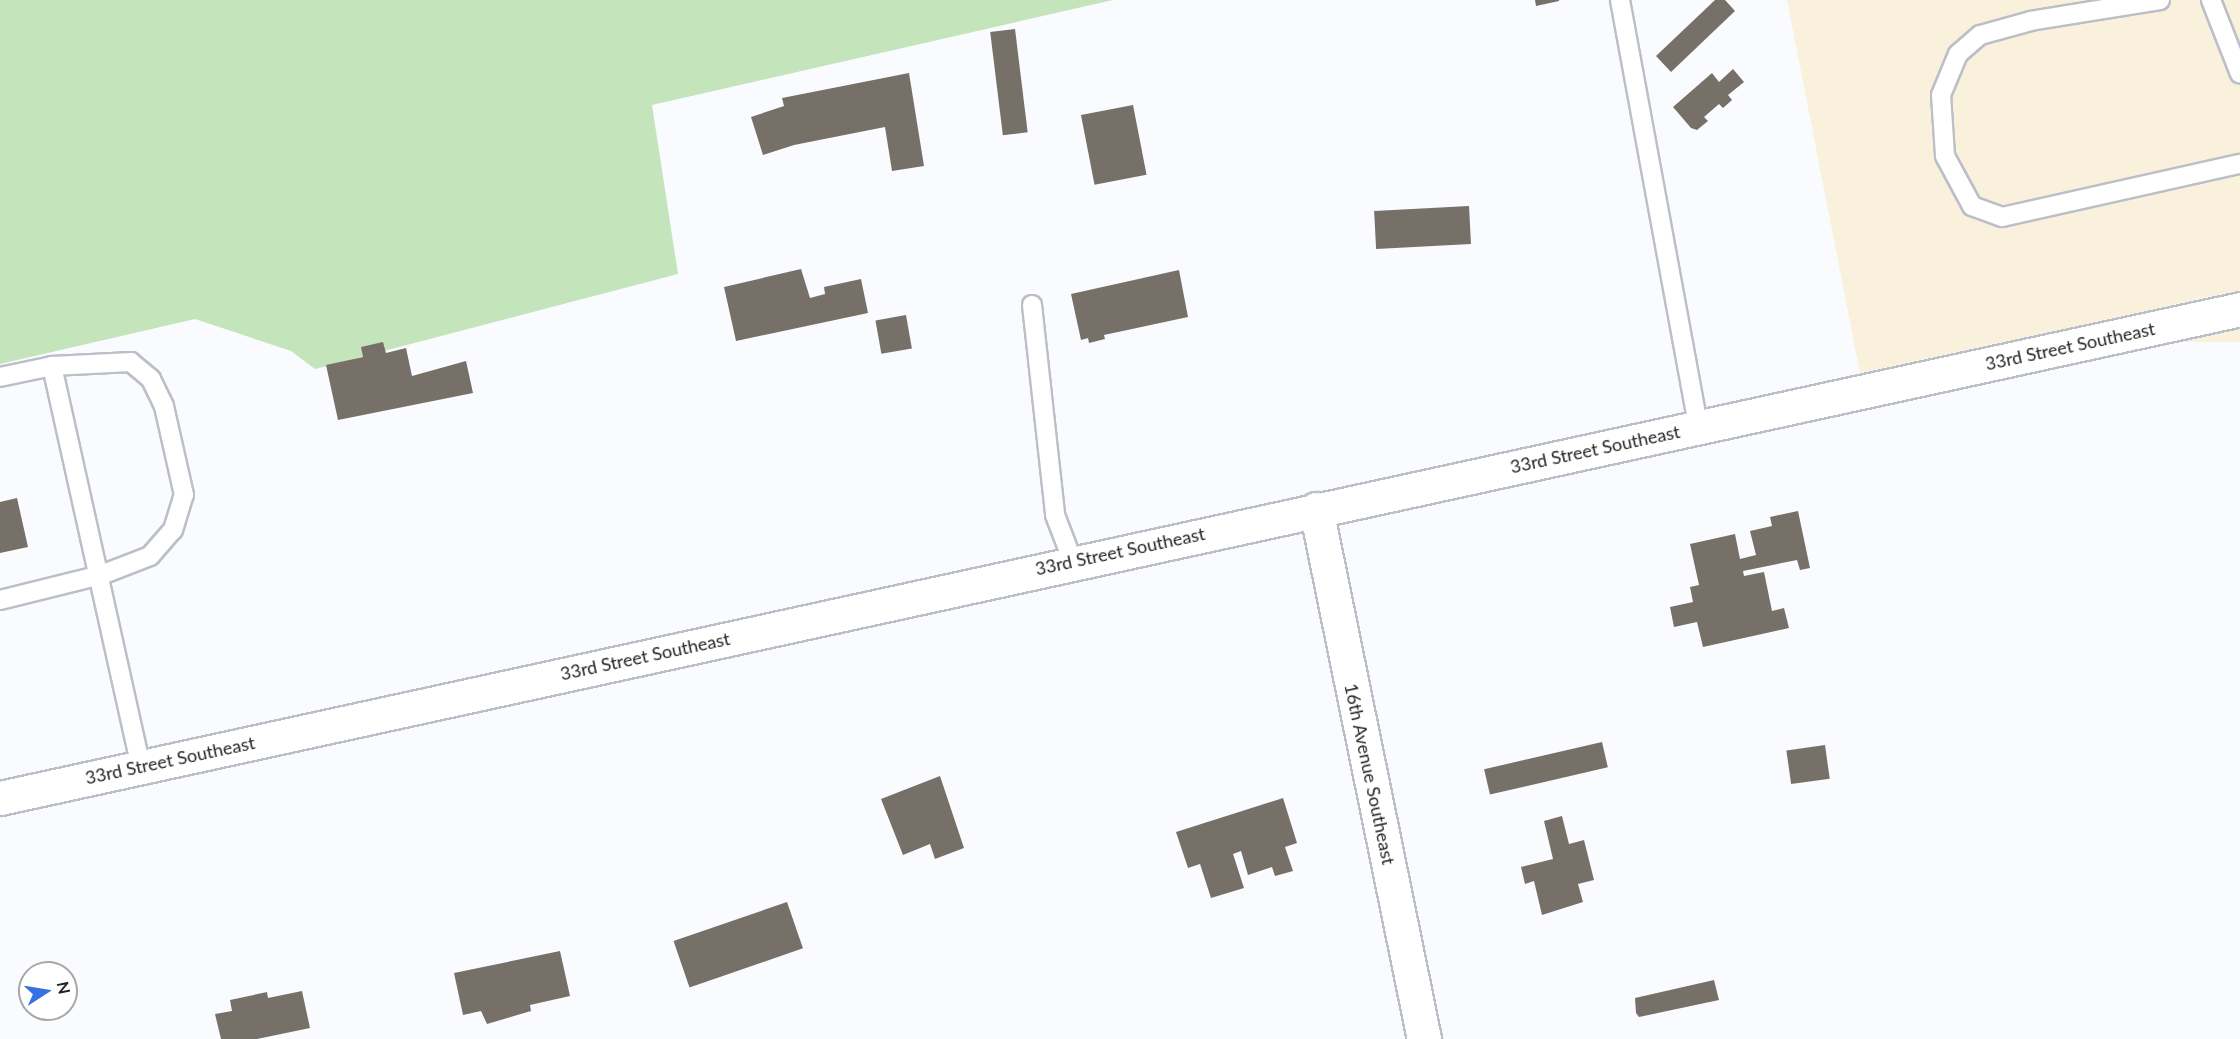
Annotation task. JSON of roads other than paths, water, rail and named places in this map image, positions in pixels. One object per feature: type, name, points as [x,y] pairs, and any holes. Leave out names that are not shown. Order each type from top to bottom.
[{"type":"street","name":"33rd Street Southeast","points":[[0,798],[1316,508],[2240,309]]},
{"type":"street","name":"16th Avenue Southeast","points":[[1316,508],[1424,1039]]},
{"type":"lane","points":[[1620,0],[1698,426]]},
{"type":"lane","points":[[2160,0],[2031,21],[1980,35],[1958,54],[1941,95],[1945,156],[1972,206],[2002,217],[2240,164]]},
{"type":"lane","points":[[2211,0],[2240,74]]},
{"type":"lane","points":[[1032,305],[1055,515],[1073,562]]},
{"type":"lane","points":[[0,377],[52,366],[131,362],[151,379],[169,428],[184,495],[173,530],[150,556],[101,575],[0,600]]},
{"type":"lane","points":[[52,366],[101,575],[141,766]]}]
